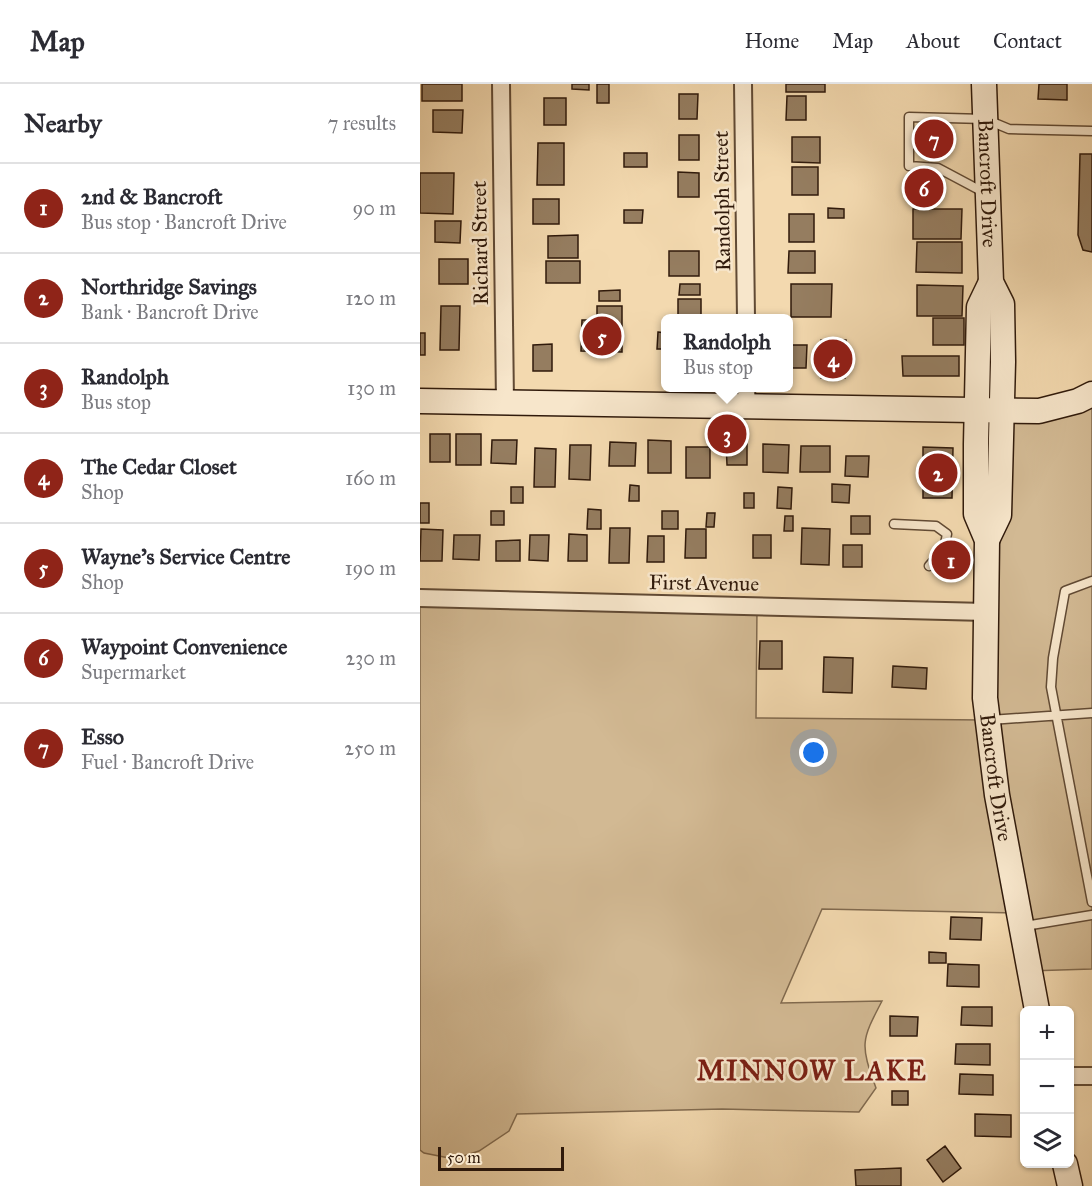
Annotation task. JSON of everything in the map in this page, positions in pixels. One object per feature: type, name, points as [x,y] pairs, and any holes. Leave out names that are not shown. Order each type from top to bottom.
[{"type":"main road","name":"Bancroft Drive","points":[[984,84],[991,282],[1002,304],[989,409],[999,515],[987,540],[984,643],[987,721],[997,795],[1036,1006]]},
{"type":"main road","points":[[420,401],[505,402],[747,397],[1039,411],[1078,401],[1092,394]]},
{"type":"main road","points":[[1066,1168],[1070,1186]]},
{"type":"street","name":"Richard Street","points":[[501,84],[505,402]]},
{"type":"street","name":"Randolph Street","points":[[743,84],[746,314]]},
{"type":"street","name":"First Avenue","points":[[420,598],[986,612]]},
{"type":"street","points":[[1074,1076],[1092,1076]]},
{"type":"lane","points":[[987,194],[938,168],[909,166],[909,117],[985,119],[1009,129],[1092,131]]},
{"type":"lane","points":[[894,524],[936,526],[947,534],[944,549],[929,566]]},
{"type":"lane","points":[[1092,582],[1065,591],[1053,658],[1051,687],[1092,902]]},
{"type":"lane","points":[[987,721],[1092,713]]},
{"type":"lane","points":[[1021,927],[1092,915]]},
{"type":"shaded area","points":[[1092,396],[1092,969],[1028,971],[1016,913],[822,909],[781,1003],[882,1001],[870,1025],[865,1043],[867,1061],[876,1088],[859,1112],[722,1109],[517,1114],[509,1131],[479,1151],[454,1159],[424,1153],[420,1150],[420,599],[757,608],[756,718],[985,720],[1002,411]]},
{"type":"building","points":[[422,84],[462,84],[462,101],[422,101]]},
{"type":"building","points":[[572,84],[589,84],[589,90],[572,89]]},
{"type":"building","points":[[597,84],[609,84],[609,103],[597,103]]},
{"type":"building","points":[[786,84],[825,84],[825,92],[786,92]]},
{"type":"building","points":[[1039,84],[1067,84],[1067,100],[1038,99]]},
{"type":"building","points":[[679,94],[698,94],[697,119],[679,119]]},
{"type":"building","points":[[787,96],[806,96],[806,120],[786,120]]},
{"type":"building","points":[[544,98],[566,98],[566,125],[544,125]]},
{"type":"building","points":[[433,110],[463,110],[462,133],[433,132]]},
{"type":"building","points":[[915,129],[953,129],[953,149],[916,149]]},
{"type":"building","points":[[679,135],[699,135],[699,160],[679,160]]},
{"type":"building","points":[[792,137],[820,137],[820,163],[792,162]]},
{"type":"building","points":[[538,143],[564,143],[564,185],[537,185]]},
{"type":"building","points":[[624,153],[647,153],[647,167],[624,167]]},
{"type":"building","points":[[1080,154],[1092,154],[1092,252],[1083,250],[1078,235]]},
{"type":"building","points":[[792,167],[818,167],[818,195],[792,195]]},
{"type":"building","points":[[678,172],[699,173],[699,197],[678,197]]},
{"type":"building","points":[[420,173],[454,173],[453,214],[420,213]]},
{"type":"building","points":[[905,179],[943,180],[943,196],[905,195]]},
{"type":"building","points":[[533,199],[559,199],[559,224],[533,224]]},
{"type":"building","points":[[828,208],[844,209],[844,218],[828,218]]},
{"type":"building","points":[[913,209],[962,209],[961,239],[913,239]]},
{"type":"building","points":[[624,210],[643,210],[642,223],[624,223]]},
{"type":"building","points":[[789,214],[814,214],[814,242],[789,242]]},
{"type":"building","points":[[435,221],[461,221],[460,243],[435,242]]},
{"type":"building","points":[[578,235],[578,258],[548,258],[548,236]]},
{"type":"building","points":[[917,242],[962,242],[962,273],[916,272]]},
{"type":"building","points":[[669,251],[699,251],[699,276],[669,276]]},
{"type":"building","points":[[789,251],[815,251],[815,273],[788,273]]},
{"type":"building","points":[[439,259],[468,259],[468,284],[439,284]]},
{"type":"building","points":[[546,261],[580,261],[580,283],[546,283]]},
{"type":"building","points":[[680,284],[700,284],[700,295],[679,295]]},
{"type":"building","points":[[791,284],[832,284],[831,317],[793,317],[791,314]]},
{"type":"building","points":[[917,285],[963,286],[962,316],[917,316]]},
{"type":"building","points":[[620,290],[620,301],[599,301],[599,291]]},
{"type":"building","points":[[678,299],[701,299],[701,314],[678,314]]},
{"type":"building","points":[[441,306],[460,306],[459,350],[440,350]]},
{"type":"building","points":[[597,306],[622,306],[622,352],[581,351],[582,320],[597,320]]},
{"type":"building","points":[[933,318],[964,318],[964,345],[933,345]]},
{"type":"building","points":[[658,332],[661,332],[661,349],[657,349]]},
{"type":"building","points":[[420,333],[425,333],[425,355],[420,355]]},
{"type":"building","points":[[821,340],[846,340],[845,378],[821,378]]},
{"type":"building","points":[[552,344],[552,371],[533,371],[533,345]]},
{"type":"building","points":[[793,345],[807,345],[806,368],[793,368]]},
{"type":"building","points":[[902,356],[959,356],[959,376],[903,376]]},
{"type":"building","points":[[430,434],[450,434],[450,462],[430,462]]},
{"type":"building","points":[[456,434],[481,434],[481,465],[456,465]]},
{"type":"building","points":[[492,440],[517,440],[516,464],[491,463]]},
{"type":"building","points":[[648,440],[671,441],[671,473],[648,473]]},
{"type":"building","points":[[610,442],[636,443],[635,466],[609,466]]},
{"type":"building","points":[[726,442],[747,442],[747,465],[727,465]]},
{"type":"building","points":[[763,444],[789,445],[788,473],[763,472]]},
{"type":"building","points":[[570,445],[591,445],[590,480],[569,479]]},
{"type":"building","points":[[801,446],[830,446],[830,472],[800,472]]},
{"type":"building","points":[[686,447],[710,447],[710,478],[686,478]]},
{"type":"building","points":[[923,447],[953,448],[952,498],[923,498]]},
{"type":"building","points":[[535,448],[556,449],[555,487],[534,487]]},
{"type":"building","points":[[846,456],[869,456],[868,477],[845,476]]},
{"type":"building","points":[[832,484],[850,485],[849,503],[832,502]]},
{"type":"building","points":[[630,485],[639,486],[639,501],[629,501]]},
{"type":"building","points":[[511,487],[523,487],[523,503],[511,503]]},
{"type":"building","points":[[778,487],[792,488],[791,509],[777,508]]},
{"type":"building","points":[[744,493],[754,493],[754,508],[744,508]]},
{"type":"building","points":[[420,503],[429,503],[429,523],[420,523]]},
{"type":"building","points":[[588,509],[601,510],[601,529],[587,529]]},
{"type":"building","points":[[491,511],[504,511],[504,525],[491,525]]},
{"type":"building","points":[[662,511],[678,511],[678,529],[662,529]]},
{"type":"building","points":[[707,513],[715,513],[714,527],[706,527]]},
{"type":"building","points":[[785,516],[793,516],[793,531],[784,531]]},
{"type":"building","points":[[851,516],[870,516],[870,534],[851,534]]},
{"type":"building","points":[[610,528],[630,528],[629,563],[609,563]]},
{"type":"building","points":[[802,528],[830,529],[829,565],[801,564]]},
{"type":"building","points":[[421,529],[443,530],[442,561],[420,561]]},
{"type":"building","points":[[686,529],[706,529],[706,558],[685,558]]},
{"type":"building","points":[[569,534],[587,535],[587,561],[568,561]]},
{"type":"building","points":[[454,535],[480,535],[479,560],[453,559]]},
{"type":"building","points":[[530,535],[549,535],[548,561],[529,560]]},
{"type":"building","points":[[753,535],[771,535],[771,558],[753,558]]},
{"type":"building","points":[[648,536],[664,536],[664,562],[647,562]]},
{"type":"building","points":[[520,540],[520,561],[496,561],[496,541]]},
{"type":"building","points":[[843,545],[862,545],[862,567],[843,567]]},
{"type":"building","points":[[760,641],[782,641],[782,669],[759,669]]},
{"type":"building","points":[[824,657],[853,658],[852,693],[823,692]]},
{"type":"building","points":[[893,666],[927,668],[926,689],[892,687]]},
{"type":"building","points":[[951,917],[982,918],[981,940],[950,939]]},
{"type":"building","points":[[929,952],[946,953],[946,963],[929,963]]},
{"type":"building","points":[[948,964],[979,965],[979,987],[947,986]]},
{"type":"building","points":[[962,1007],[992,1007],[992,1026],[961,1025]]},
{"type":"building","points":[[890,1016],[918,1017],[917,1036],[890,1036]]},
{"type":"building","points":[[956,1044],[990,1044],[990,1065],[955,1064]]},
{"type":"building","points":[[960,1074],[993,1075],[993,1095],[959,1094]]},
{"type":"building","points":[[892,1091],[908,1091],[908,1105],[892,1105]]},
{"type":"building","points":[[975,1114],[1011,1115],[1011,1137],[975,1136]]},
{"type":"building","points":[[945,1146],[961,1168],[943,1182],[927,1160]]},
{"type":"building","points":[[901,1168],[901,1186],[856,1186],[855,1170]]},
{"type":"place","name":"Esso","points":[[934,139]]},
{"type":"place","name":"Waypoint Convenience","points":[[924,188]]},
{"type":"place","name":"Wayne's Service Centre","points":[[602,336]]},
{"type":"place","name":"The Cedar Closet","points":[[833,359]]},
{"type":"place","name":"Randolph","points":[[727,434]]},
{"type":"place","name":"Northridge Savings","points":[[938,473]]},
{"type":"place","name":"2nd & Bancroft","points":[[951,560]]},
{"type":"district","name":"MINNOW LAKE","points":[[812,1070]]}]
